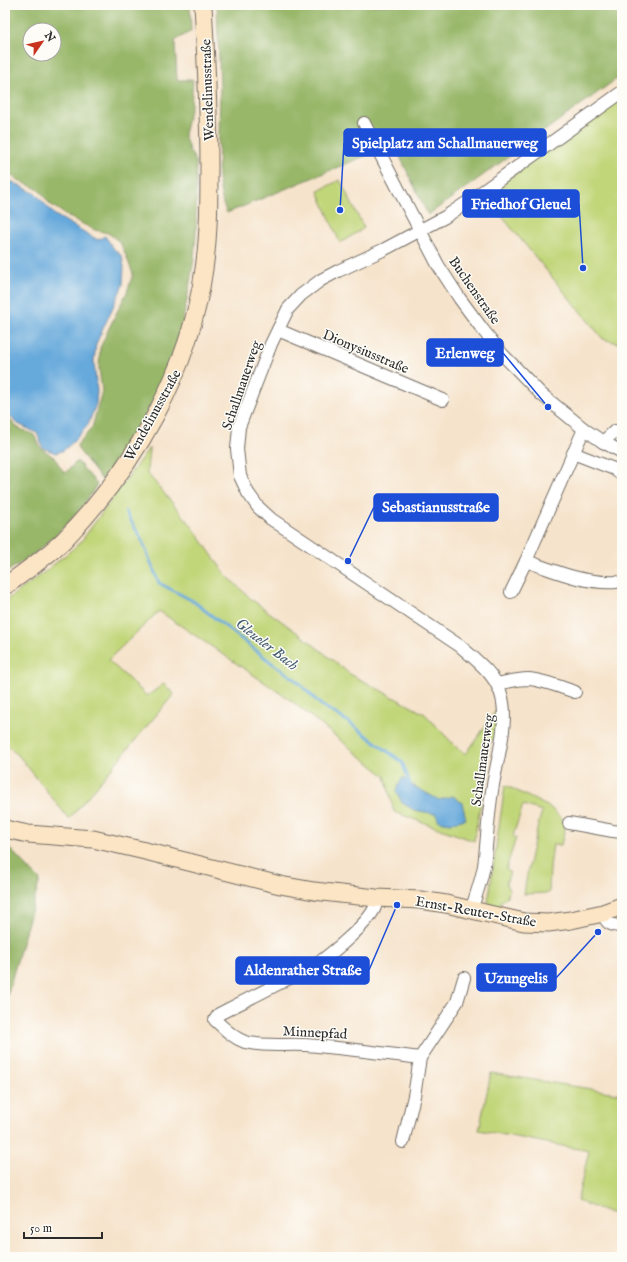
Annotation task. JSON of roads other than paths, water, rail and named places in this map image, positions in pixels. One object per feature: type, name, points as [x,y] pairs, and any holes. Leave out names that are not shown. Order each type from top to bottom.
[{"type":"main road","name":"Wendelinusstraße","points":[[5,586],[30,568],[62,541],[93,508],[121,470],[146,432],[165,397],[182,357],[196,310],[204,270],[208,232],[209,139],[203,5]]},
{"type":"main road","name":"Ernst-Reuter-Straße","points":[[5,829],[28,834],[93,839],[314,892],[376,898],[420,900],[446,904],[524,922],[548,923],[571,920],[603,913],[622,906]]},
{"type":"street","name":"Schallmauerweg","points":[[471,910],[483,868],[492,791],[504,721],[504,709],[497,684],[488,672],[460,646],[271,519],[258,507],[248,493],[240,476],[237,450],[239,427],[288,309],[311,286],[338,270],[385,249],[445,217],[622,92]]},
{"type":"street","name":"Buchenstraße","points":[[364,123],[438,265],[460,299],[503,355],[541,394],[584,429],[603,442],[622,452]]},
{"type":"street","name":"Dionysiusstraße","points":[[278,330],[443,400]]},
{"type":"street","points":[[511,592],[584,429]]},
{"type":"street","points":[[603,442],[615,431],[622,431]]},
{"type":"street","points":[[573,453],[614,469],[622,475]]},
{"type":"street","points":[[526,561],[588,581],[606,583],[616,582]]},
{"type":"street","points":[[497,684],[529,679],[549,683],[574,692]]},
{"type":"street","points":[[570,823],[622,832]]},
{"type":"street","name":"Minnepfad","points":[[376,898],[375,907],[366,920],[327,957],[317,964],[219,1014],[216,1020],[235,1037],[244,1041],[262,1044],[355,1049],[420,1058]]},
{"type":"street","points":[[603,913],[605,920],[610,924],[622,927]]},
{"type":"street","points":[[403,1142],[414,1096],[420,1058],[457,1002],[464,978]]},
{"type":"water","points":[[5,178],[36,194],[55,215],[98,240],[105,236],[114,249],[122,256],[124,267],[123,285],[96,344],[94,362],[97,391],[96,404],[88,425],[64,450],[56,453],[43,448],[37,433],[16,423],[5,410]]},
{"type":"water","points":[[403,777],[410,784],[439,800],[453,796],[462,803],[466,819],[450,823],[439,821],[436,814],[414,810],[402,803],[396,790]]},
{"type":"waterway","name":"Gleueler Bach","points":[[125,511],[141,538],[159,583],[193,601],[296,680],[321,705],[347,721],[402,762],[410,784]]},
{"type":"place","name":"Spielplatz am Schallmauerweg","points":[[340,210]]},
{"type":"place","name":"Friedhof Gleuel","points":[[583,268]]},
{"type":"place","name":"Erlenweg","points":[[548,407]]},
{"type":"place","name":"Sebastianusstraße","points":[[348,561]]},
{"type":"place","name":"Aldenrather Straße","points":[[397,905]]},
{"type":"place","name":"Uzungelis","points":[[598,932]]}]
